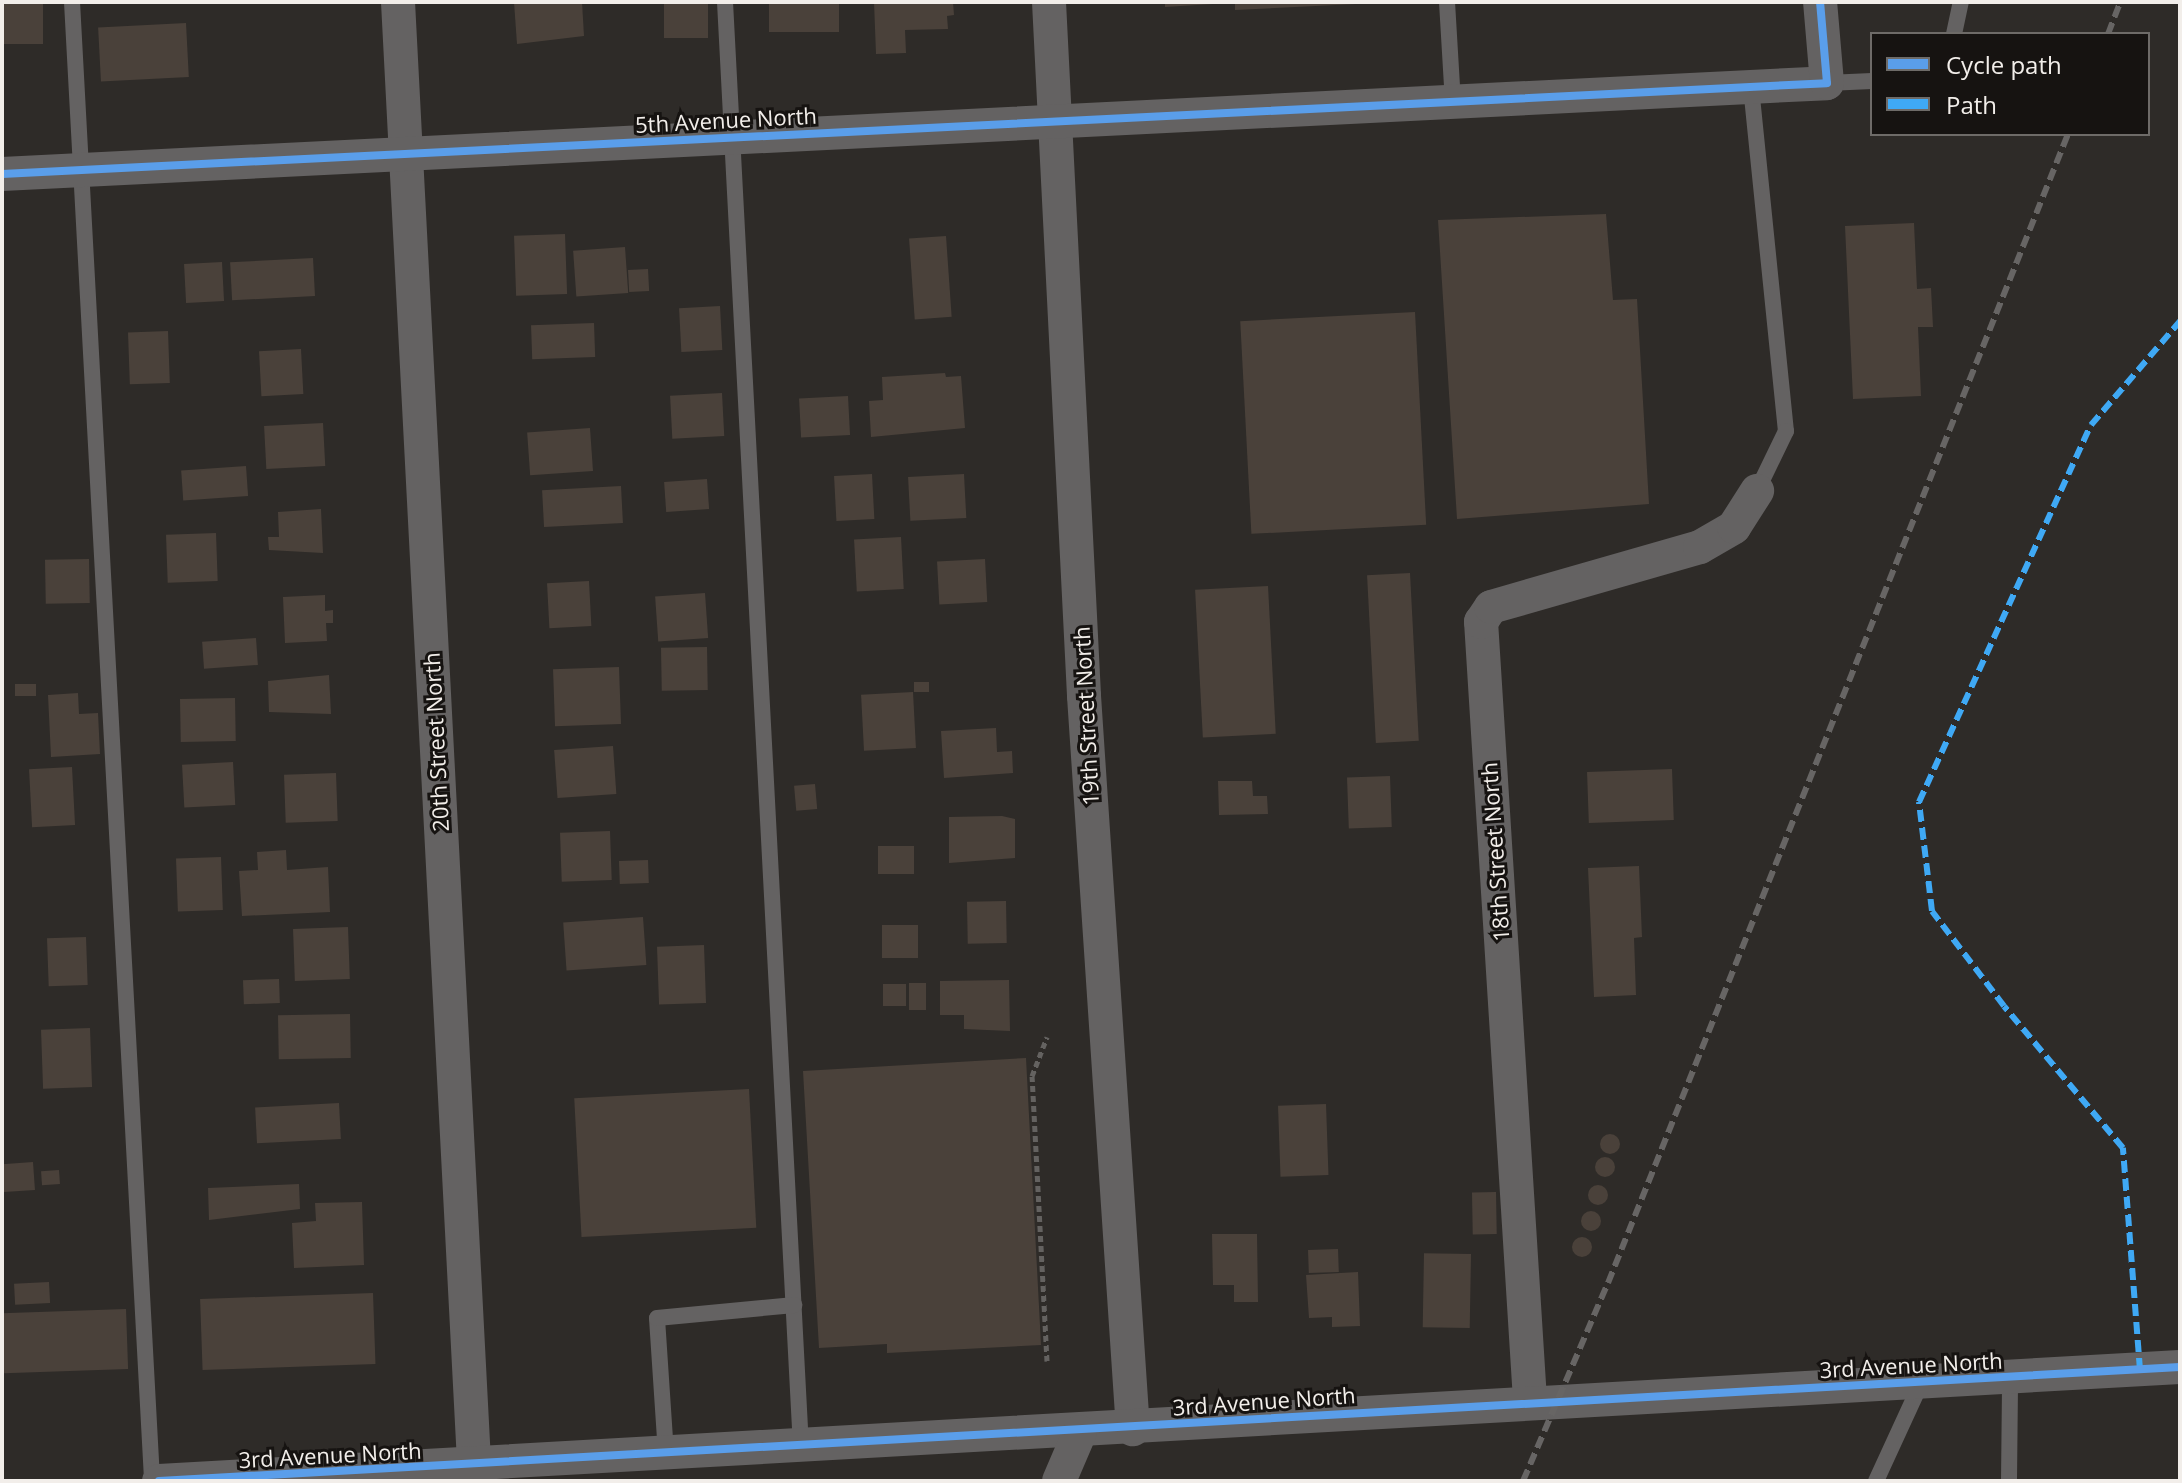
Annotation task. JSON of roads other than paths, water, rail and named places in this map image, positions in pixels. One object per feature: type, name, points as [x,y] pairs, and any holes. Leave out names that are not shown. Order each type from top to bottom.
[{"type":"street","name":"20th Street North","points":[[398,2],[474,1473]]},
{"type":"street","name":"19th Street North","points":[[1049,2],[1084,696],[1133,1429]]},
{"type":"street","points":[[1820,2],[1827,83]]},
{"type":"street","name":"5th Avenue North","points":[[2,174],[1827,83]]},
{"type":"street","name":"18th Street North","points":[[1530,1400],[1481,622],[1491,607],[1700,547],[1734,527],[1757,491]]},
{"type":"street","name":"3rd Avenue North","points":[[159,1481],[474,1473],[667,1456],[1133,1429],[1530,1400],[1921,1383],[2180,1367]]},
{"type":"street","points":[[1059,1481],[1080,1432]]},
{"type":"lane","points":[[72,2],[152,1481]]},
{"type":"lane","points":[[725,2],[801,1449]]},
{"type":"lane","points":[[1447,2],[1453,102]]},
{"type":"lane","points":[[1954,32],[1961,2]]},
{"type":"lane","points":[[1827,83],[1870,81]]},
{"type":"lane","points":[[1751,87],[1786,431],[1757,491]]},
{"type":"lane","points":[[667,1456],[657,1318],[794,1305]]},
{"type":"lane","points":[[2009,1481],[2010,1378]]},
{"type":"lane","points":[[1876,1481],[1921,1383]]},
{"type":"railway","points":[[2109,32],[2120,2]]},
{"type":"railway","points":[[1523,1481],[1608,1283],[2067,136]]}]
